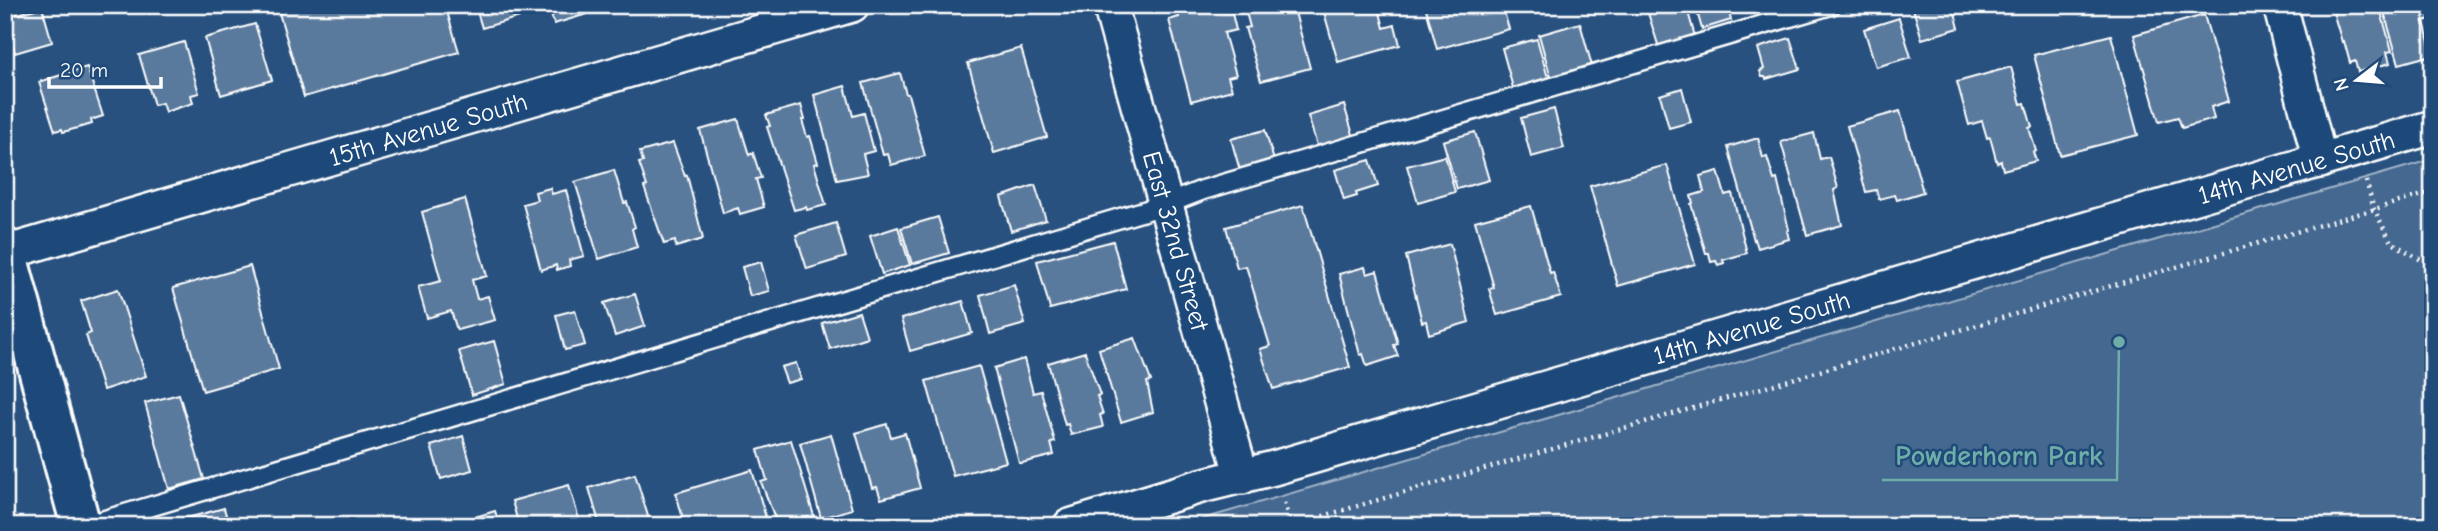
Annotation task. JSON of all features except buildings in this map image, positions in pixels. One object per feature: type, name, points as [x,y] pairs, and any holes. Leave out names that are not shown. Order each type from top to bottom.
[{"type":"street","name":"15th Avenue South","points":[[6,251],[852,5]]},
{"type":"street","name":"East 32nd Street","points":[[1110,5],[1242,477]]},
{"type":"street","points":[[2280,5],[2320,161]]},
{"type":"street","name":"14th Avenue South","points":[[1070,526],[2433,127]]},
{"type":"street","points":[[6,251],[83,526]]},
{"type":"lane","points":[[83,526],[1831,5]]},
{"type":"path","points":[[2364,176],[2374,209],[2391,242],[2433,267]]},
{"type":"path","points":[[1283,500],[1290,526],[2433,192]]},
{"type":"shaded area","points":[[2433,159],[2433,526],[1179,526]]},
{"type":"place","name":"Powderhorn Park","points":[[2119,342]]}]
